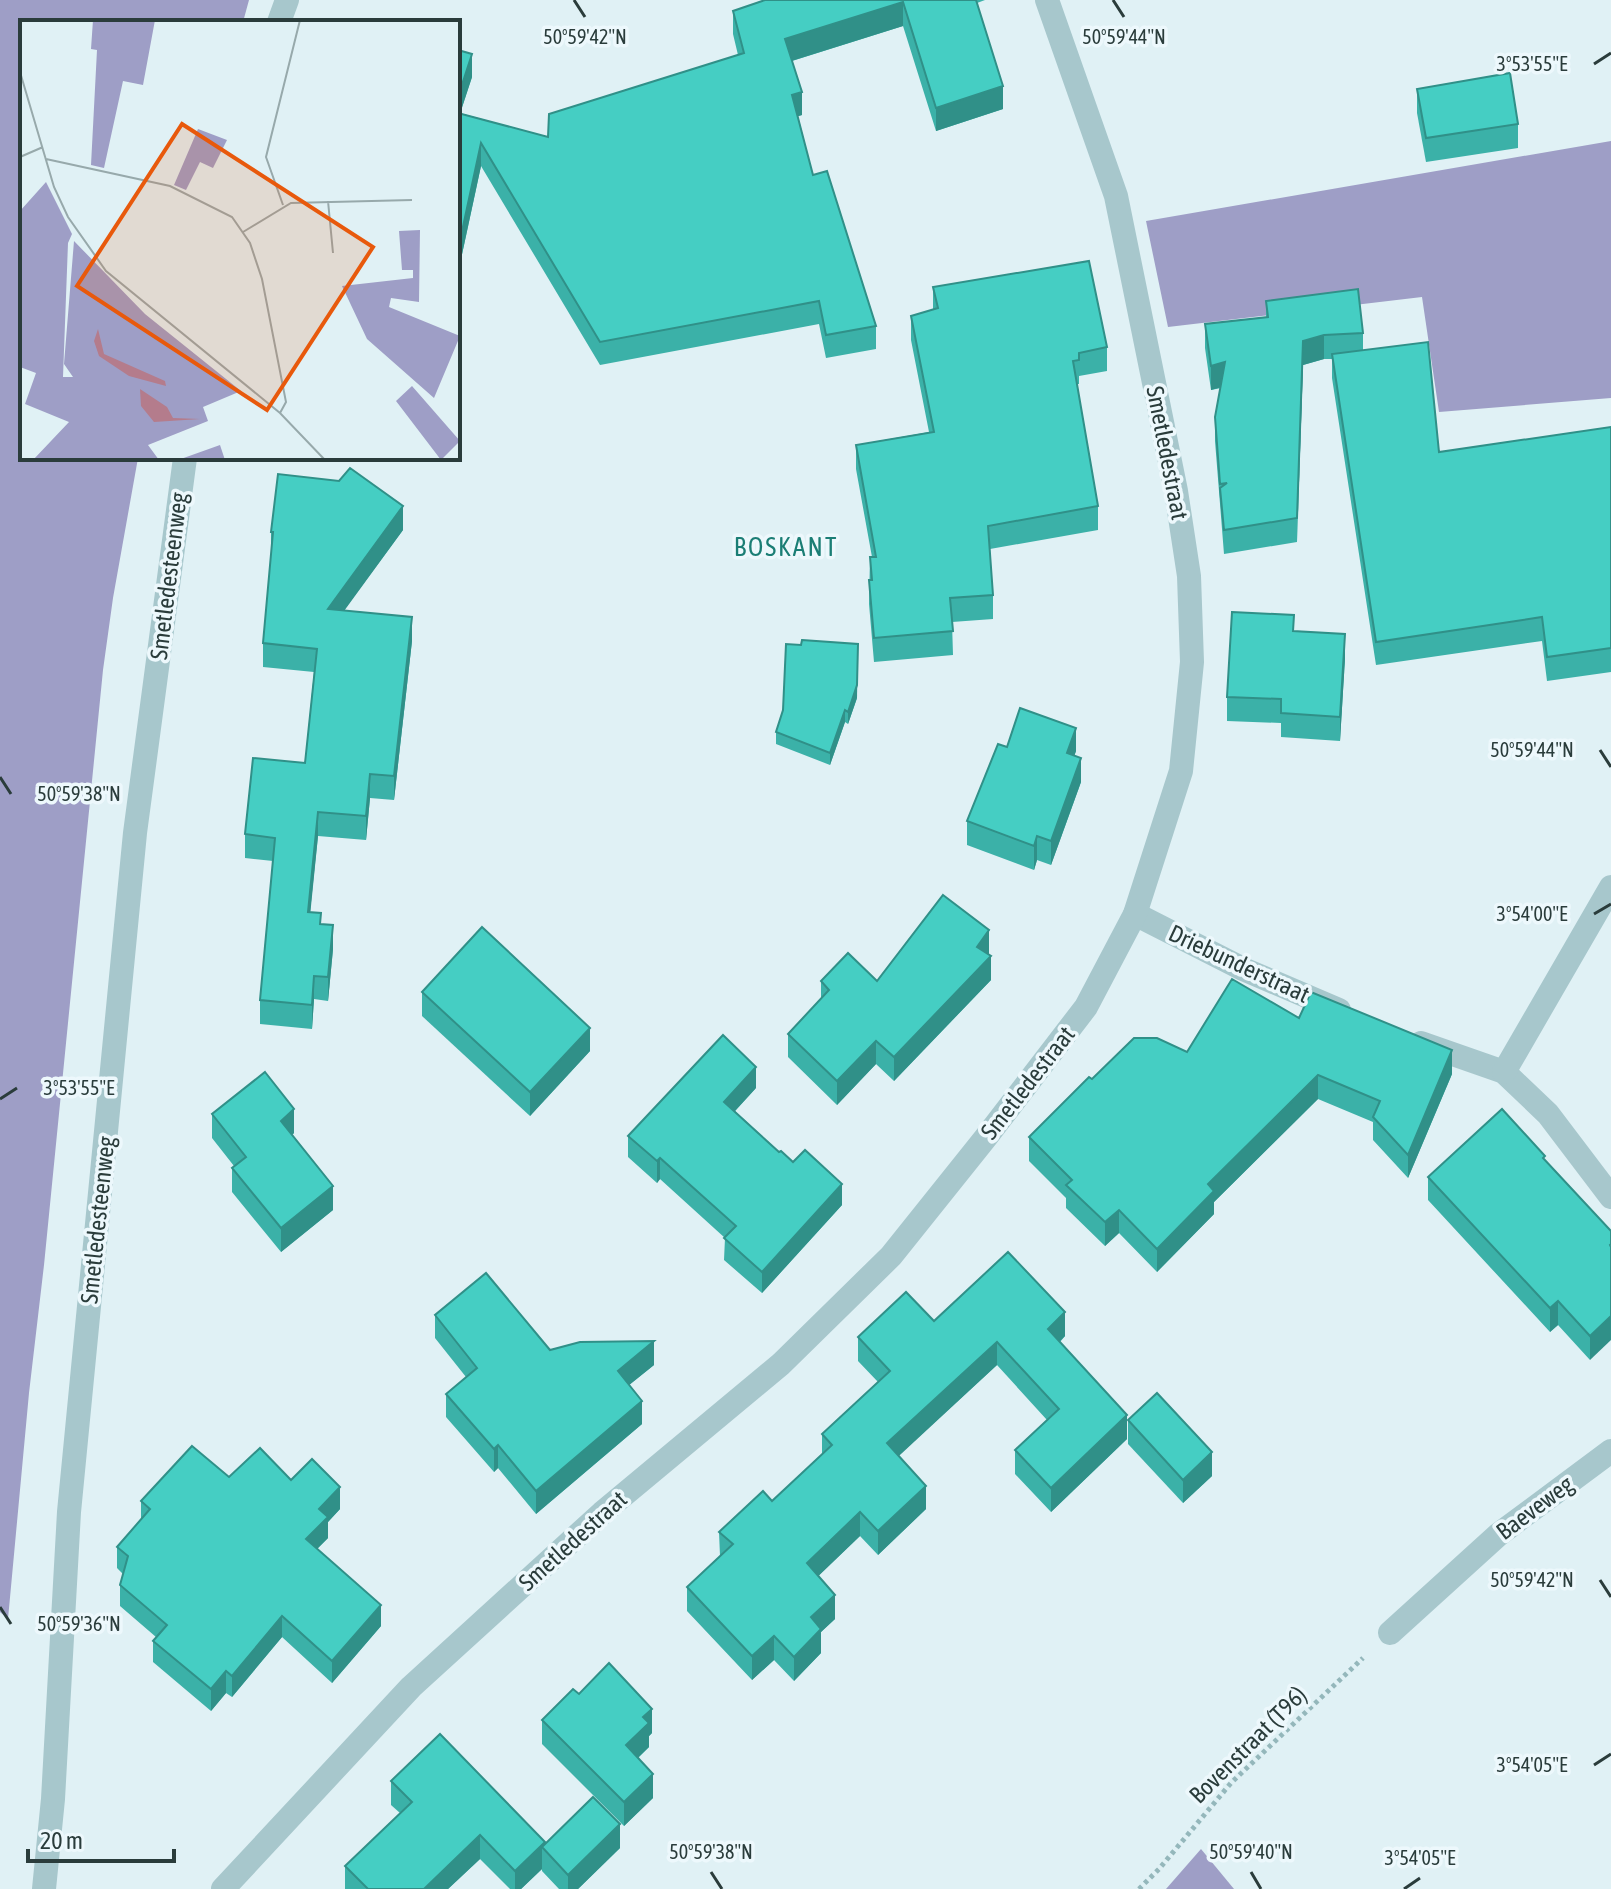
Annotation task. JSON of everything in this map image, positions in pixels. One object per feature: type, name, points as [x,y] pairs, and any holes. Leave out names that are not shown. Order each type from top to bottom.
[{"type":"street","points":[[280,20],[287,0]]},
{"type":"street","name":"Smetledestraat","points":[[223,1889],[411,1687],[602,1513],[781,1364],[891,1256],[1086,1007],[1135,914],[1181,771],[1192,662],[1189,576],[1176,491],[1116,196],[1047,0]]},
{"type":"street","name":"Smetledesteenweg","points":[[44,1889],[53,1799],[69,1512],[134,849],[185,460]]},
{"type":"street","points":[[1504,1072],[1611,887]]},
{"type":"street","name":"Driebunderstraat","points":[[1135,914],[1243,969],[1363,1021]]},
{"type":"street","points":[[1404,1037],[1504,1072],[1548,1114],[1611,1197]]},
{"type":"street","name":"Baeveweg","points":[[1390,1633],[1498,1535],[1611,1451]]},
{"type":"path","name":"Bovenstraat (T96)","points":[[1139,1889],[1231,1783],[1390,1633]]},
{"type":"shaded area","points":[[0,0],[249,0],[244,20],[20,20],[20,460],[138,460],[103,670],[8,1619],[0,1612]]},
{"type":"shaded area","points":[[1611,141],[1611,398],[1439,412],[1422,297],[1168,327],[1146,221]]},
{"type":"shaded area","points":[[1201,1849],[1234,1889],[1166,1889]]},
{"type":"building","points":[[765,0],[976,0],[1003,86],[936,108],[903,2],[785,39],[802,92],[792,95],[813,175],[827,171],[876,326],[826,335],[819,301],[600,342],[481,143],[460,241],[460,114],[548,137],[549,114],[744,53],[733,11]]},
{"type":"building","points":[[460,51],[472,54],[460,91]]},
{"type":"building","points":[[1510,73],[1518,124],[1426,138],[1417,89]]},
{"type":"building","points":[[1089,261],[1107,347],[1079,353],[1079,360],[1073,361],[1098,506],[988,526],[993,595],[950,598],[953,631],[874,638],[869,580],[872,580],[870,557],[876,557],[856,445],[934,432],[911,316],[938,308],[933,287]]},
{"type":"building","points":[[1358,289],[1363,333],[1324,335],[1303,341],[1297,518],[1224,530],[1220,488],[1227,483],[1220,484],[1215,417],[1225,362],[1211,366],[1205,324],[1268,317],[1266,301]]},
{"type":"building","points":[[1428,342],[1439,452],[1611,427],[1611,648],[1547,657],[1542,617],[1376,642],[1332,354]]},
{"type":"building","points":[[350,468],[403,506],[328,609],[412,617],[394,776],[370,774],[366,816],[318,812],[308,912],[321,913],[320,924],[333,925],[328,977],[314,976],[312,1005],[260,1000],[275,838],[245,834],[253,758],[305,763],[317,649],[263,643],[278,474],[339,481]]},
{"type":"building","points":[[1232,612],[1294,615],[1293,631],[1345,634],[1340,717],[1281,713],[1281,699],[1227,697]]},
{"type":"building","points":[[802,640],[858,644],[857,685],[830,753],[776,732],[783,710],[786,644],[801,645]]},
{"type":"building","points":[[1020,708],[1076,728],[1067,753],[1081,758],[1051,841],[1037,836],[1034,846],[967,821],[998,744],[1007,747]]},
{"type":"building","points":[[943,895],[989,930],[977,947],[991,956],[894,1057],[876,1041],[837,1081],[788,1034],[829,990],[821,981],[848,953],[877,981]]},
{"type":"building","points":[[482,927],[590,1028],[530,1092],[422,992]]},
{"type":"building","points":[[1232,979],[1299,1018],[1311,992],[1452,1050],[1408,1155],[1373,1117],[1380,1101],[1318,1075],[1208,1184],[1214,1191],[1157,1249],[1119,1210],[1105,1222],[1066,1185],[1072,1180],[1029,1137],[1089,1077],[1092,1079],[1134,1038],[1157,1038],[1187,1052]]},
{"type":"building","points":[[723,1035],[756,1067],[724,1102],[793,1162],[805,1150],[842,1184],[762,1272],[724,1238],[736,1226],[660,1158],[657,1161],[628,1136]]},
{"type":"building","points":[[265,1072],[294,1109],[281,1121],[333,1186],[281,1228],[232,1168],[246,1157],[212,1114]]},
{"type":"building","points":[[1502,1109],[1611,1231],[1611,1316],[1590,1336],[1558,1301],[1550,1308],[1428,1177]]},
{"type":"building","points":[[1008,1252],[1065,1312],[1048,1329],[1127,1415],[1051,1488],[1015,1450],[1059,1409],[997,1342],[887,1443],[926,1486],[878,1531],[860,1512],[807,1563],[835,1595],[811,1617],[821,1629],[794,1657],[774,1636],[752,1656],[687,1587],[733,1544],[719,1532],[763,1491],[772,1501],[832,1445],[822,1434],[890,1371],[858,1337],[906,1292],[934,1321]]},
{"type":"building","points":[[486,1273],[550,1350],[580,1342],[654,1341],[618,1371],[642,1401],[536,1491],[498,1445],[494,1449],[446,1394],[477,1368],[435,1315]]},
{"type":"building","points":[[1157,1393],[1212,1452],[1183,1480],[1128,1420]]},
{"type":"building","points":[[192,1446],[229,1477],[260,1448],[291,1480],[312,1459],[340,1487],[319,1509],[328,1517],[306,1539],[381,1605],[332,1661],[282,1616],[232,1676],[226,1671],[211,1689],[153,1641],[167,1625],[120,1585],[128,1556],[117,1547],[150,1509],[141,1501]]},
{"type":"building","points":[[609,1663],[652,1709],[643,1717],[649,1723],[626,1745],[653,1774],[624,1802],[542,1720],[573,1689],[579,1694]]},
{"type":"building","points":[[440,1734],[545,1842],[515,1871],[480,1835],[424,1889],[368,1889],[345,1866],[412,1802],[391,1781]]},
{"type":"building","points":[[593,1797],[620,1824],[568,1875],[542,1847]]},
{"type":"district","name":"BOSKANT","points":[[786,547]]}]
